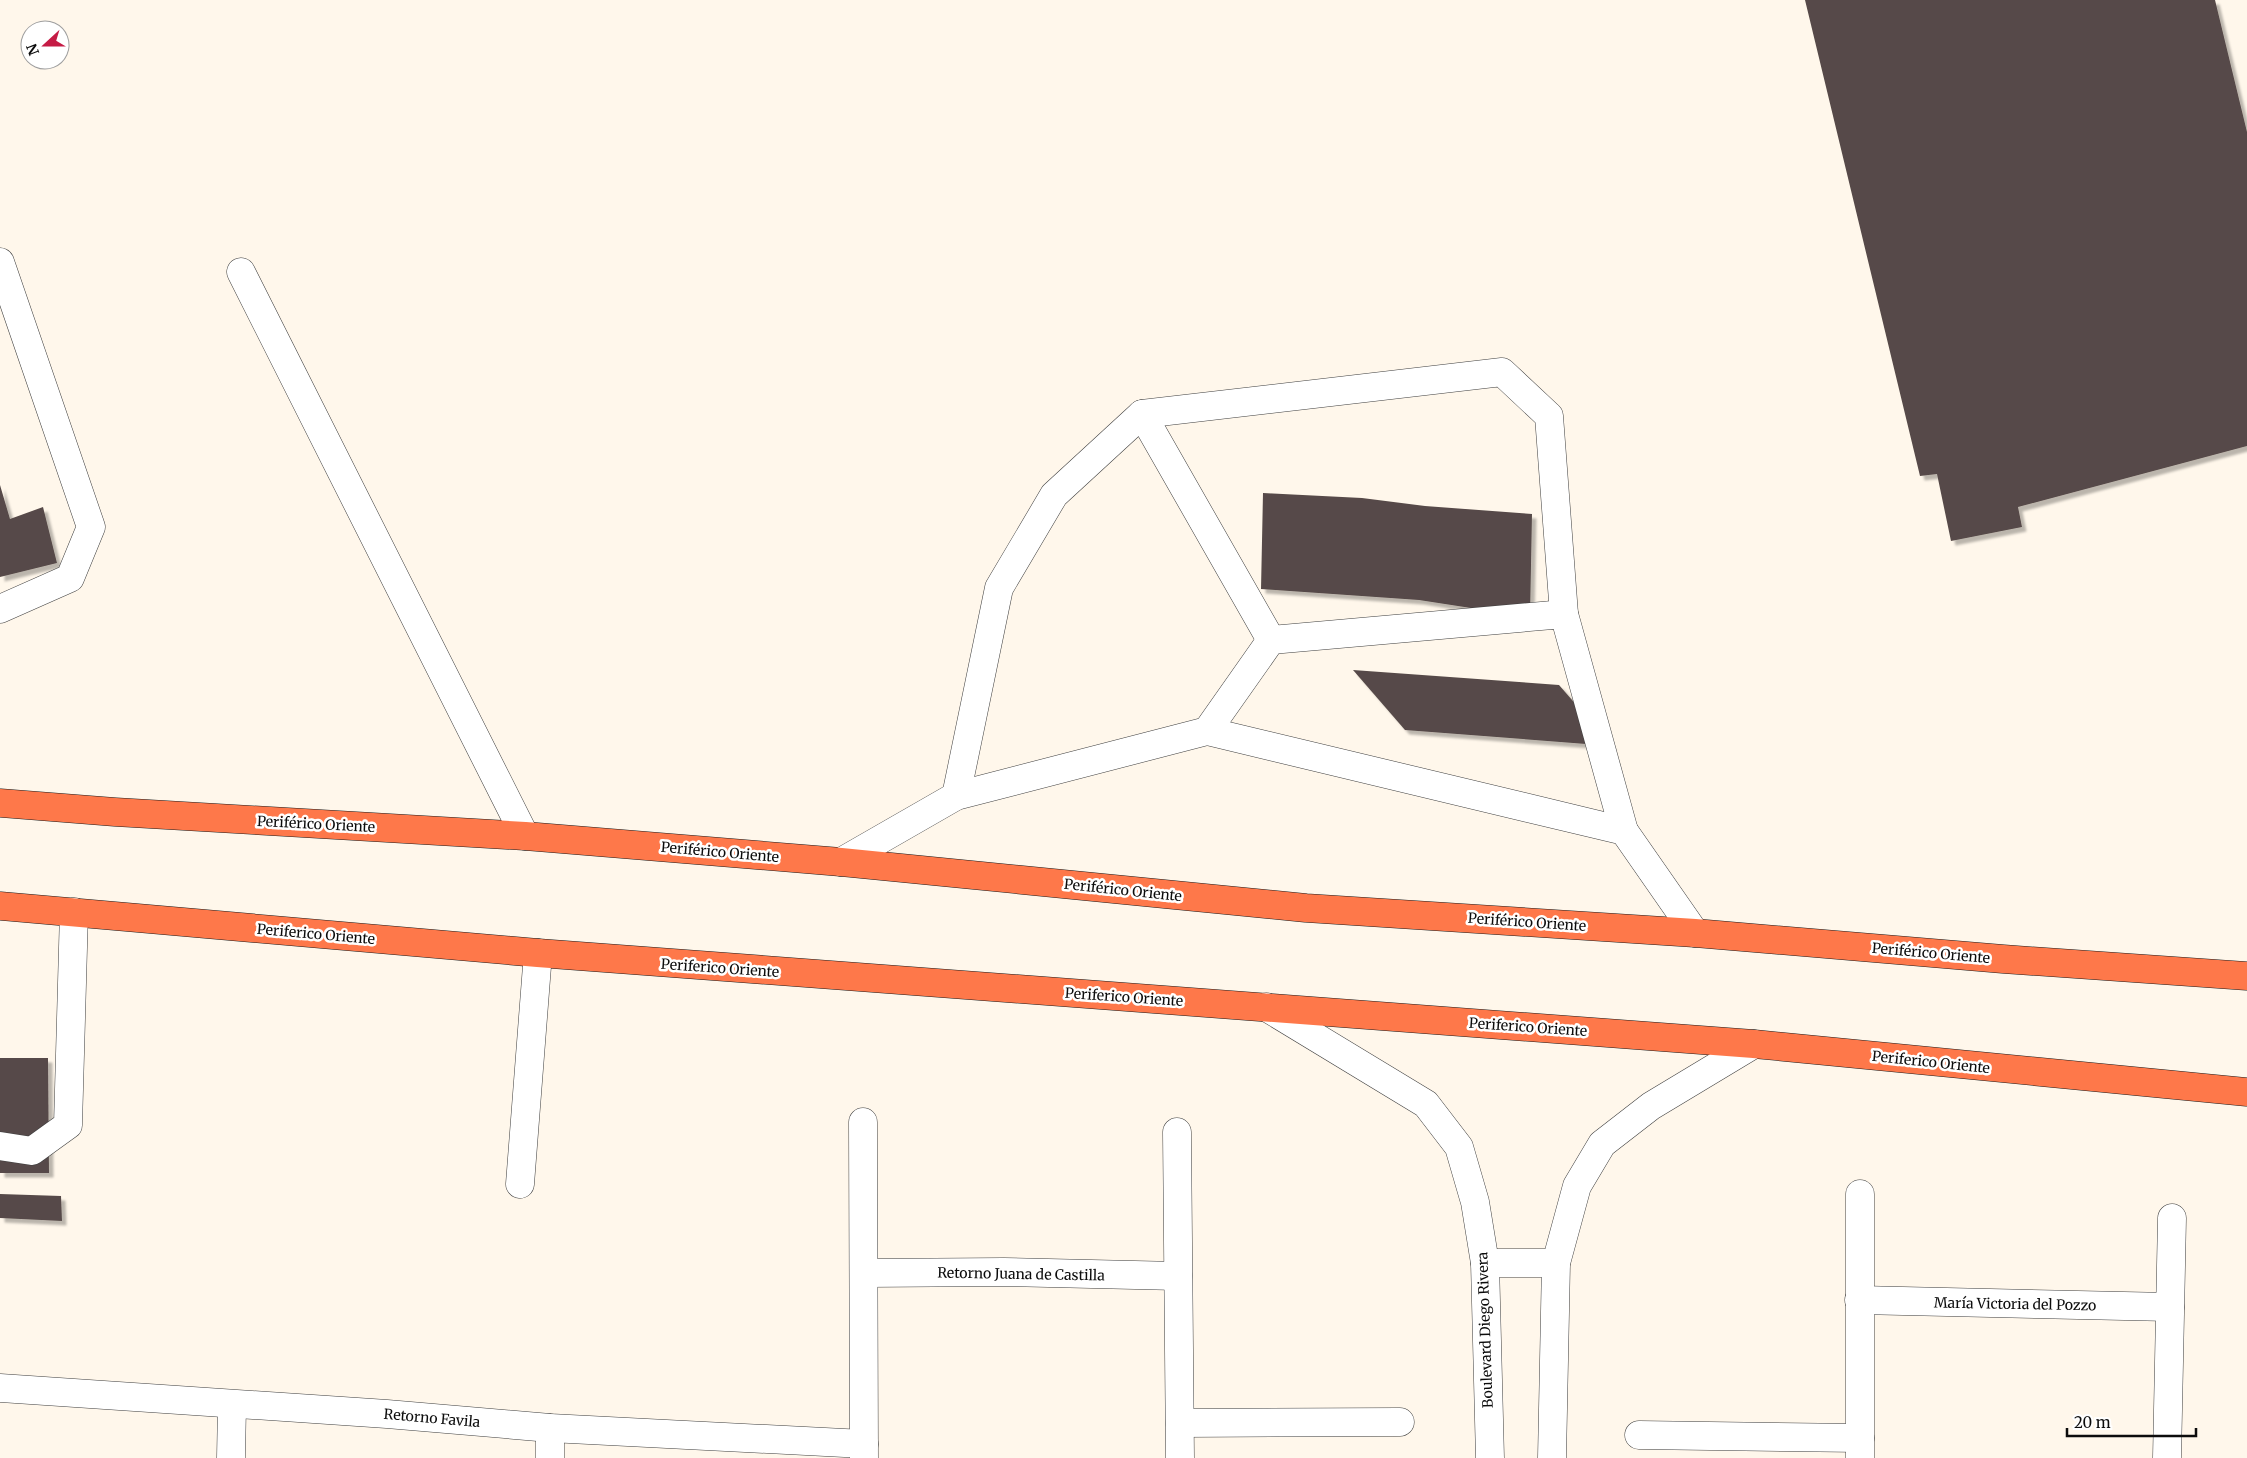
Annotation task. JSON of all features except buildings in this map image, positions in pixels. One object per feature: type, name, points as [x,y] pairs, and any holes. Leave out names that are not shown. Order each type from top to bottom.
[{"type":"highway","name":"Periférico Oriente","points":[[0,803],[115,812],[525,836],[841,862],[1306,908],[1695,933],[1993,958],[2247,976]]},
{"type":"highway","name":"Periferico Oriente","points":[[0,906],[538,953],[1754,1044],[2247,1092]]},
{"type":"street","points":[[0,262],[91,527],[70,578],[0,609]]},
{"type":"street","points":[[241,272],[525,836]]},
{"type":"street","points":[[956,796],[999,588],[1054,495],[1142,414],[1502,372],[1549,416],[1564,614],[1624,831],[1695,933]]},
{"type":"street","points":[[1142,414],[1271,640]]},
{"type":"street","points":[[1207,731],[1271,640],[1564,614]]},
{"type":"street","points":[[841,862],[956,796],[1207,731],[1624,831]]},
{"type":"street","points":[[0,1146],[32,1151],[68,1125],[74,912]]},
{"type":"street","points":[[520,1184],[538,953]]},
{"type":"street","name":"Boulevard Diego Rivera","points":[[1266,1007],[1426,1104],[1459,1146],[1475,1202],[1485,1263],[1490,1458]]},
{"type":"street","points":[[1552,1458],[1556,1263],[1577,1186],[1602,1144],[1651,1106],[1754,1044]]},
{"type":"street","points":[[863,1122],[864,1451]]},
{"type":"street","points":[[1177,1132],[1180,1458]]},
{"type":"street","points":[[1639,1435],[1860,1448],[1860,1194]]},
{"type":"street","points":[[2167,1458],[2172,1218]]},
{"type":"street","points":[[1485,1263],[1556,1263]]},
{"type":"street","name":"Retorno Juana de Castilla","points":[[864,1273],[1004,1272],[1178,1276]]},
{"type":"street","name":"María Victoria del Pozzo","points":[[1859,1300],[2170,1307]]},
{"type":"street","name":"Retorno Favila","points":[[0,1388],[386,1414],[864,1451]]},
{"type":"street","points":[[231,1458],[232,1405]]},
{"type":"street","points":[[1180,1423],[1400,1422]]},
{"type":"street","points":[[550,1428],[550,1458]]}]
